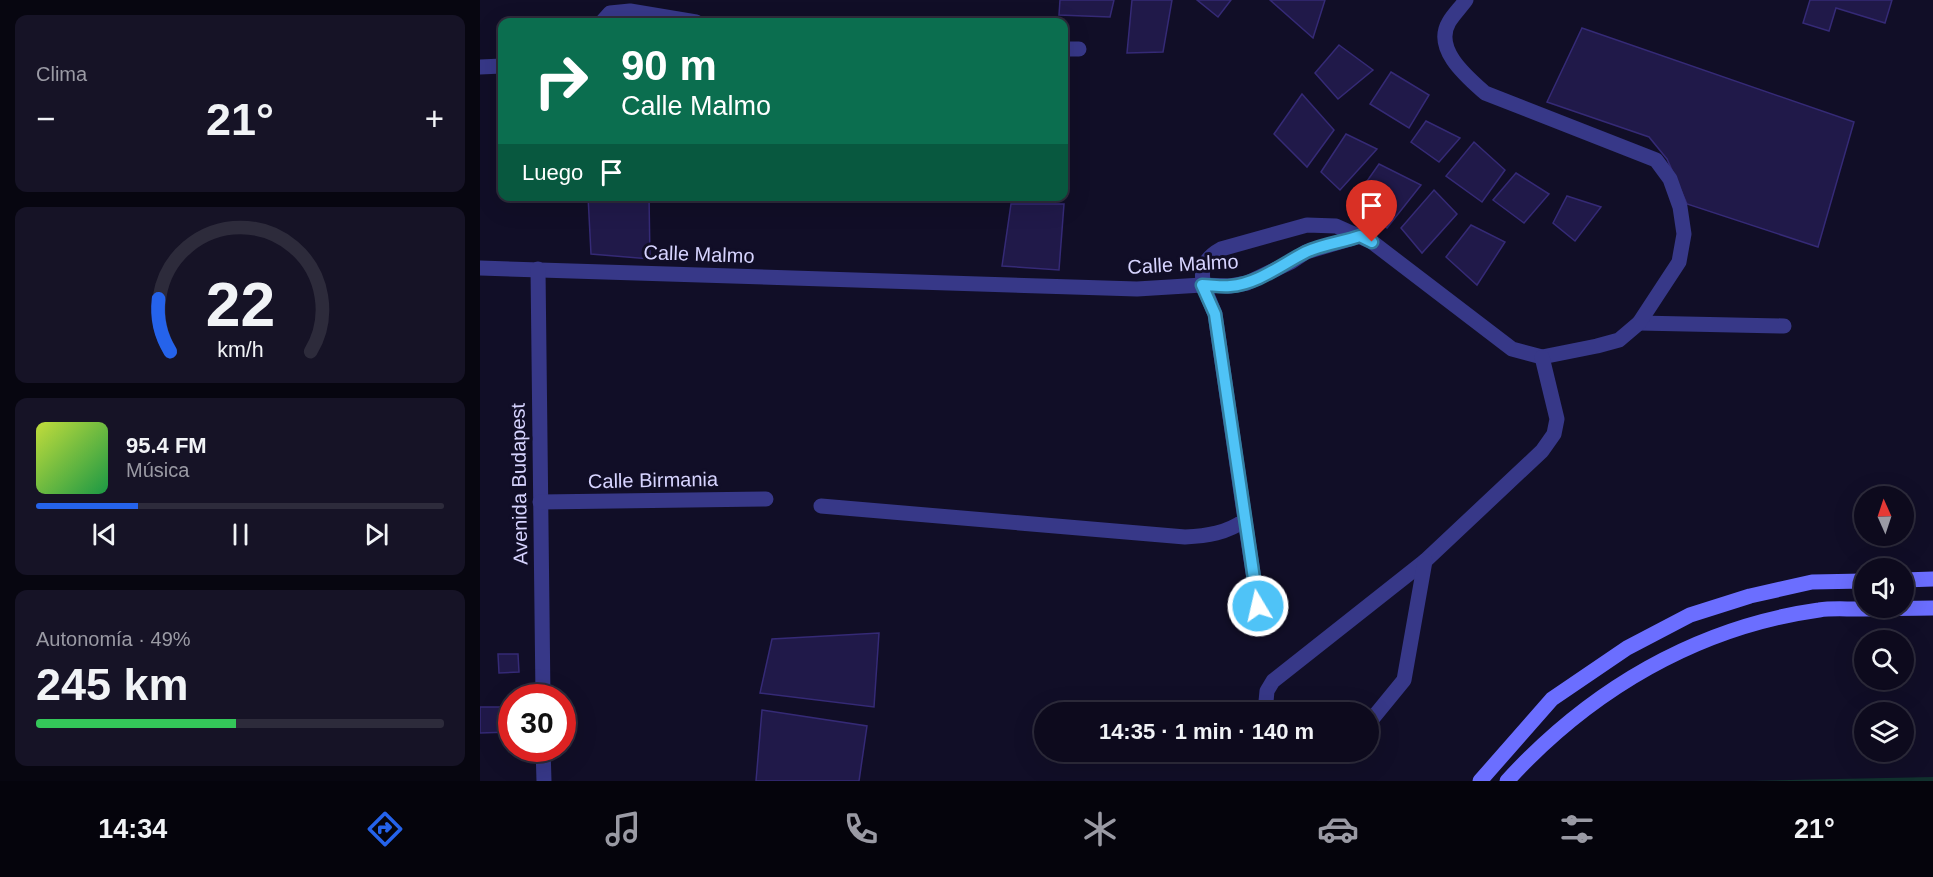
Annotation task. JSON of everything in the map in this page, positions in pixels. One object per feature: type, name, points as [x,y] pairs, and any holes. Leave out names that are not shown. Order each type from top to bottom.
[{"type":"main road","points":[[1914,580],[1933,579]]},
{"type":"main road","points":[[1480,781],[1552,699],[1627,648],[1690,615],[1750,596],[1812,582],[1854,581]]},
{"type":"main road","points":[[1507,781],[1551,737],[1617,685],[1687,647],[1758,621],[1822,609],[1933,608]]},
{"type":"street","points":[[1258,606],[1215,314],[1202,285],[1203,268],[1210,254],[1306,225],[1336,226],[1372,242],[1512,349],[1542,357],[1619,340],[1639,323],[1679,262],[1684,234],[1680,207],[1670,179],[1656,160],[1485,93],[1454,65],[1446,35],[1448,24],[1466,0]]},
{"type":"street","points":[[608,12],[630,11],[672,18]]},
{"type":"street","points":[[1068,49],[1079,49]]},
{"type":"street","points":[[480,67],[498,66]]},
{"type":"street","name":"Calle Malmo","points":[[480,268],[1137,289],[1202,285],[1230,286],[1246,283],[1291,262],[1306,252],[1360,236]]},
{"type":"street","name":"Avenida Budapest","points":[[538,269],[543,684]]},
{"type":"street","points":[[1639,323],[1784,326]]},
{"type":"street","points":[[1266,702],[1267,691],[1272,681],[1425,561],[1542,452],[1554,434],[1557,419],[1542,357]]},
{"type":"street","name":"Calle Birmania","points":[[540,502],[766,499]]},
{"type":"street","points":[[821,506],[1185,537],[1210,536],[1236,527],[1245,520]]},
{"type":"street","points":[[1379,711],[1404,680],[1425,561]]},
{"type":"street","points":[[543,762],[544,781]]},
{"type":"green space","points":[[1933,777],[1933,781],[1747,781]]},
{"type":"building","points":[[1060,0],[1114,0],[1110,17],[1059,15]]},
{"type":"building","points":[[1132,0],[1172,0],[1163,52],[1127,53]]},
{"type":"building","points":[[1197,0],[1231,0],[1218,17]]},
{"type":"building","points":[[1270,0],[1325,0],[1313,38]]},
{"type":"building","points":[[1810,0],[1892,0],[1885,23],[1836,8],[1829,31],[1803,23]]},
{"type":"building","points":[[1582,28],[1854,122],[1818,247],[1687,204],[1667,159],[1649,137],[1547,102]]},
{"type":"building","points":[[1339,45],[1373,70],[1338,99],[1315,73]]},
{"type":"building","points":[[1391,72],[1429,95],[1409,128],[1370,104]]},
{"type":"building","points":[[1302,94],[1334,130],[1307,167],[1274,134]]},
{"type":"building","points":[[1426,121],[1460,138],[1439,162],[1411,142]]},
{"type":"building","points":[[1346,134],[1377,149],[1340,190],[1321,172]]},
{"type":"building","points":[[1474,142],[1505,170],[1482,202],[1446,176]]},
{"type":"building","points":[[1379,164],[1421,185],[1387,228],[1353,201]]},
{"type":"building","points":[[1516,173],[1549,194],[1524,223],[1493,200]]},
{"type":"building","points":[[1434,190],[1457,214],[1422,253],[1401,228]]},
{"type":"building","points":[[1567,196],[1601,207],[1575,241],[1553,223]]},
{"type":"building","points":[[588,201],[649,201],[650,259],[591,254]]},
{"type":"building","points":[[1011,204],[1064,204],[1059,270],[1002,266]]},
{"type":"building","points":[[1471,225],[1505,242],[1477,285],[1446,257]]},
{"type":"building","points":[[879,633],[874,707],[760,693],[772,639]]},
{"type":"building","points":[[498,654],[518,654],[519,672],[499,673]]},
{"type":"building","points":[[480,707],[498,707],[498,732],[480,733]]},
{"type":"building","points":[[762,710],[867,726],[859,781],[756,781]]},
{"type":"route","points":[[1258,606],[1215,314],[1202,285],[1230,286],[1246,283],[1291,262],[1306,252],[1323,246],[1360,236],[1372,242]]}]
